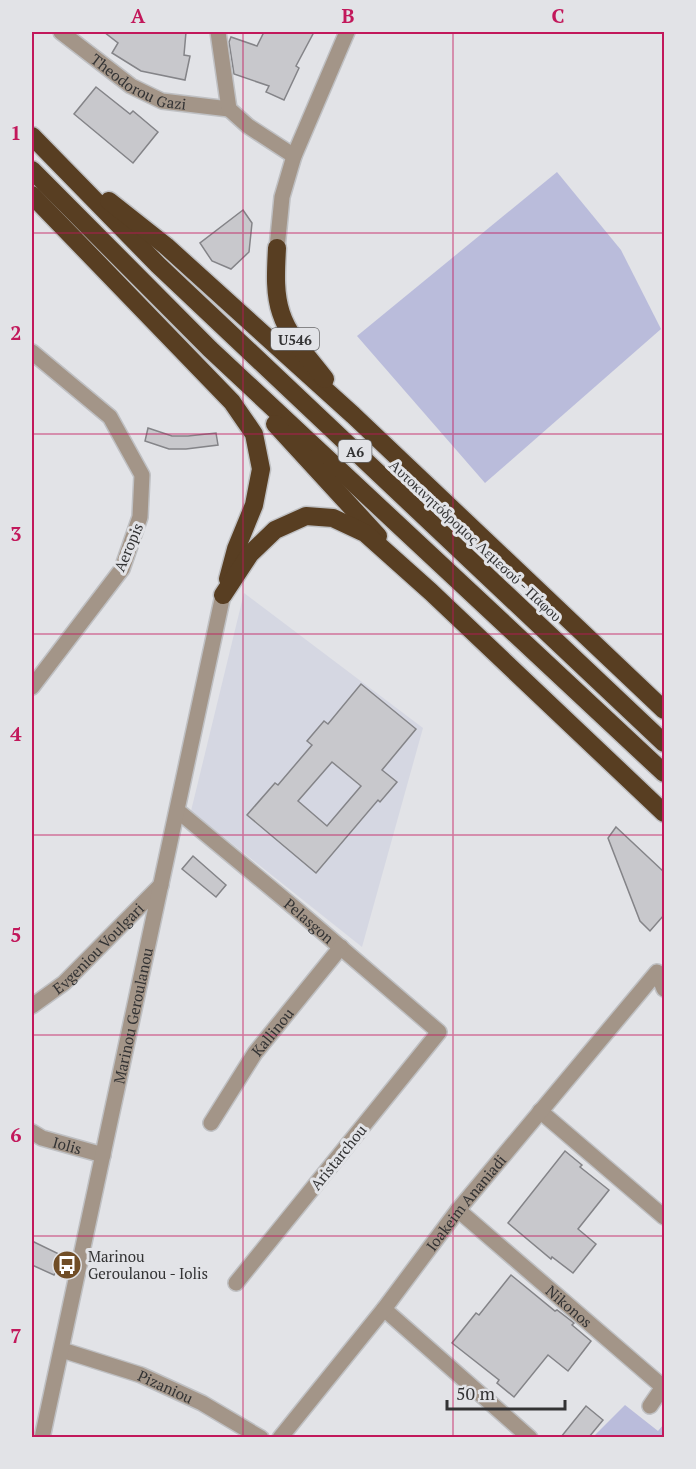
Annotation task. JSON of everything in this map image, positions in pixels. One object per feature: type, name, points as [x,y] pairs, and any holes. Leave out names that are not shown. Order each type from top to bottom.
[{"type":"highway","name":"Αυτοκινητόδρομος Λεμεσού - Πάφου","points":[[32,135],[166,273],[664,743]]},
{"type":"highway","points":[[51,156],[166,246],[353,415],[664,710]]},
{"type":"highway","name":"A6","points":[[32,170],[210,349],[664,773]]},
{"type":"highway","points":[[32,195],[232,402],[254,434],[261,469],[256,496],[236,549],[224,595]]},
{"type":"highway","name":"U546","points":[[277,248],[276,286],[280,313],[292,336],[353,415]]},
{"type":"highway","points":[[210,349],[302,454],[431,592]]},
{"type":"highway","points":[[224,595],[250,554],[275,531],[306,516],[333,518],[365,533],[431,592],[664,813]]},
{"type":"street","name":"Theodorou Gazi","points":[[61,32],[131,86],[162,101],[229,109]]},
{"type":"street","points":[[218,32],[229,109],[249,126],[294,156]]},
{"type":"street","name":"U546","points":[[277,248],[282,197],[294,156],[346,32]]},
{"type":"street","name":"Aeropis","points":[[32,352],[110,417],[142,475],[140,517],[122,568],[32,687]]},
{"type":"street","name":"Marinou Geroulanou","points":[[42,1437],[224,595]]},
{"type":"street","name":"Pelasgon","points":[[178,811],[439,1032]]},
{"type":"street","name":"Evgeniou Voulgari","points":[[32,1006],[64,983],[161,885]]},
{"type":"street","name":"Kallinou","points":[[211,1123],[255,1053],[341,947]]},
{"type":"street","name":"Ioakeim Ananiadi","points":[[280,1437],[384,1309],[458,1210],[657,972],[664,989]]},
{"type":"street","name":"Aristarchou","points":[[236,1283],[439,1032]]},
{"type":"street","points":[[540,1111],[664,1217]]},
{"type":"street","name":"Iolis","points":[[32,1132],[42,1138],[103,1155]]},
{"type":"street","name":"Nikonos","points":[[458,1210],[663,1387],[650,1406]]},
{"type":"street","points":[[384,1309],[530,1437]]},
{"type":"street","name":"Pizaniou","points":[[62,1350],[141,1375],[202,1403],[261,1437]]},
{"type":"shaded area","points":[[557,172],[621,250],[661,329],[485,483],[357,336]]},
{"type":"shaded area","points":[[244,593],[423,728],[362,947],[191,811]]},
{"type":"shaded area","points":[[625,1405],[658,1431],[664,1424],[664,1437],[593,1437]]},
{"type":"building","points":[[104,32],[186,32],[184,55],[190,56],[185,80],[141,71],[112,53],[118,43]]},
{"type":"building","points":[[264,32],[314,32],[296,66],[299,68],[284,100],[266,92],[269,86],[234,74],[229,42],[231,37],[257,46]]},
{"type":"building","points":[[96,87],[130,114],[133,111],[158,132],[133,163],[74,114]]},
{"type":"building","points":[[243,210],[252,223],[249,252],[231,269],[212,261],[200,243]]},
{"type":"building","points":[[148,428],[172,436],[216,433],[218,445],[169,449],[145,441]]},
{"type":"building","points":[[361,684],[416,729],[382,770],[397,782],[380,802],[378,800],[316,873],[247,815],[275,783],[278,785],[312,745],[307,741],[324,721],[328,724]],"holes":[[[332,762],[361,786],[327,826],[298,801]]]},
{"type":"building","points":[[616,827],[664,872],[664,915],[650,931],[640,921],[608,838]]},
{"type":"building","points":[[193,856],[226,885],[216,897],[182,869]]},
{"type":"building","points":[[565,1151],[582,1165],[580,1167],[609,1190],[578,1229],[596,1244],[573,1273],[552,1257],[551,1259],[508,1223]]},
{"type":"building","points":[[32,1241],[63,1256],[54,1275],[32,1265]]},
{"type":"building","points":[[511,1275],[555,1311],[557,1310],[574,1323],[572,1325],[591,1341],[568,1371],[548,1355],[514,1397],[497,1383],[499,1380],[452,1343],[476,1313],[479,1315]]},
{"type":"building","points":[[586,1406],[603,1420],[589,1437],[561,1437]]},
{"type":"place","name":"Marinou Geroulanou - Iolis","points":[[67,1265]]}]
